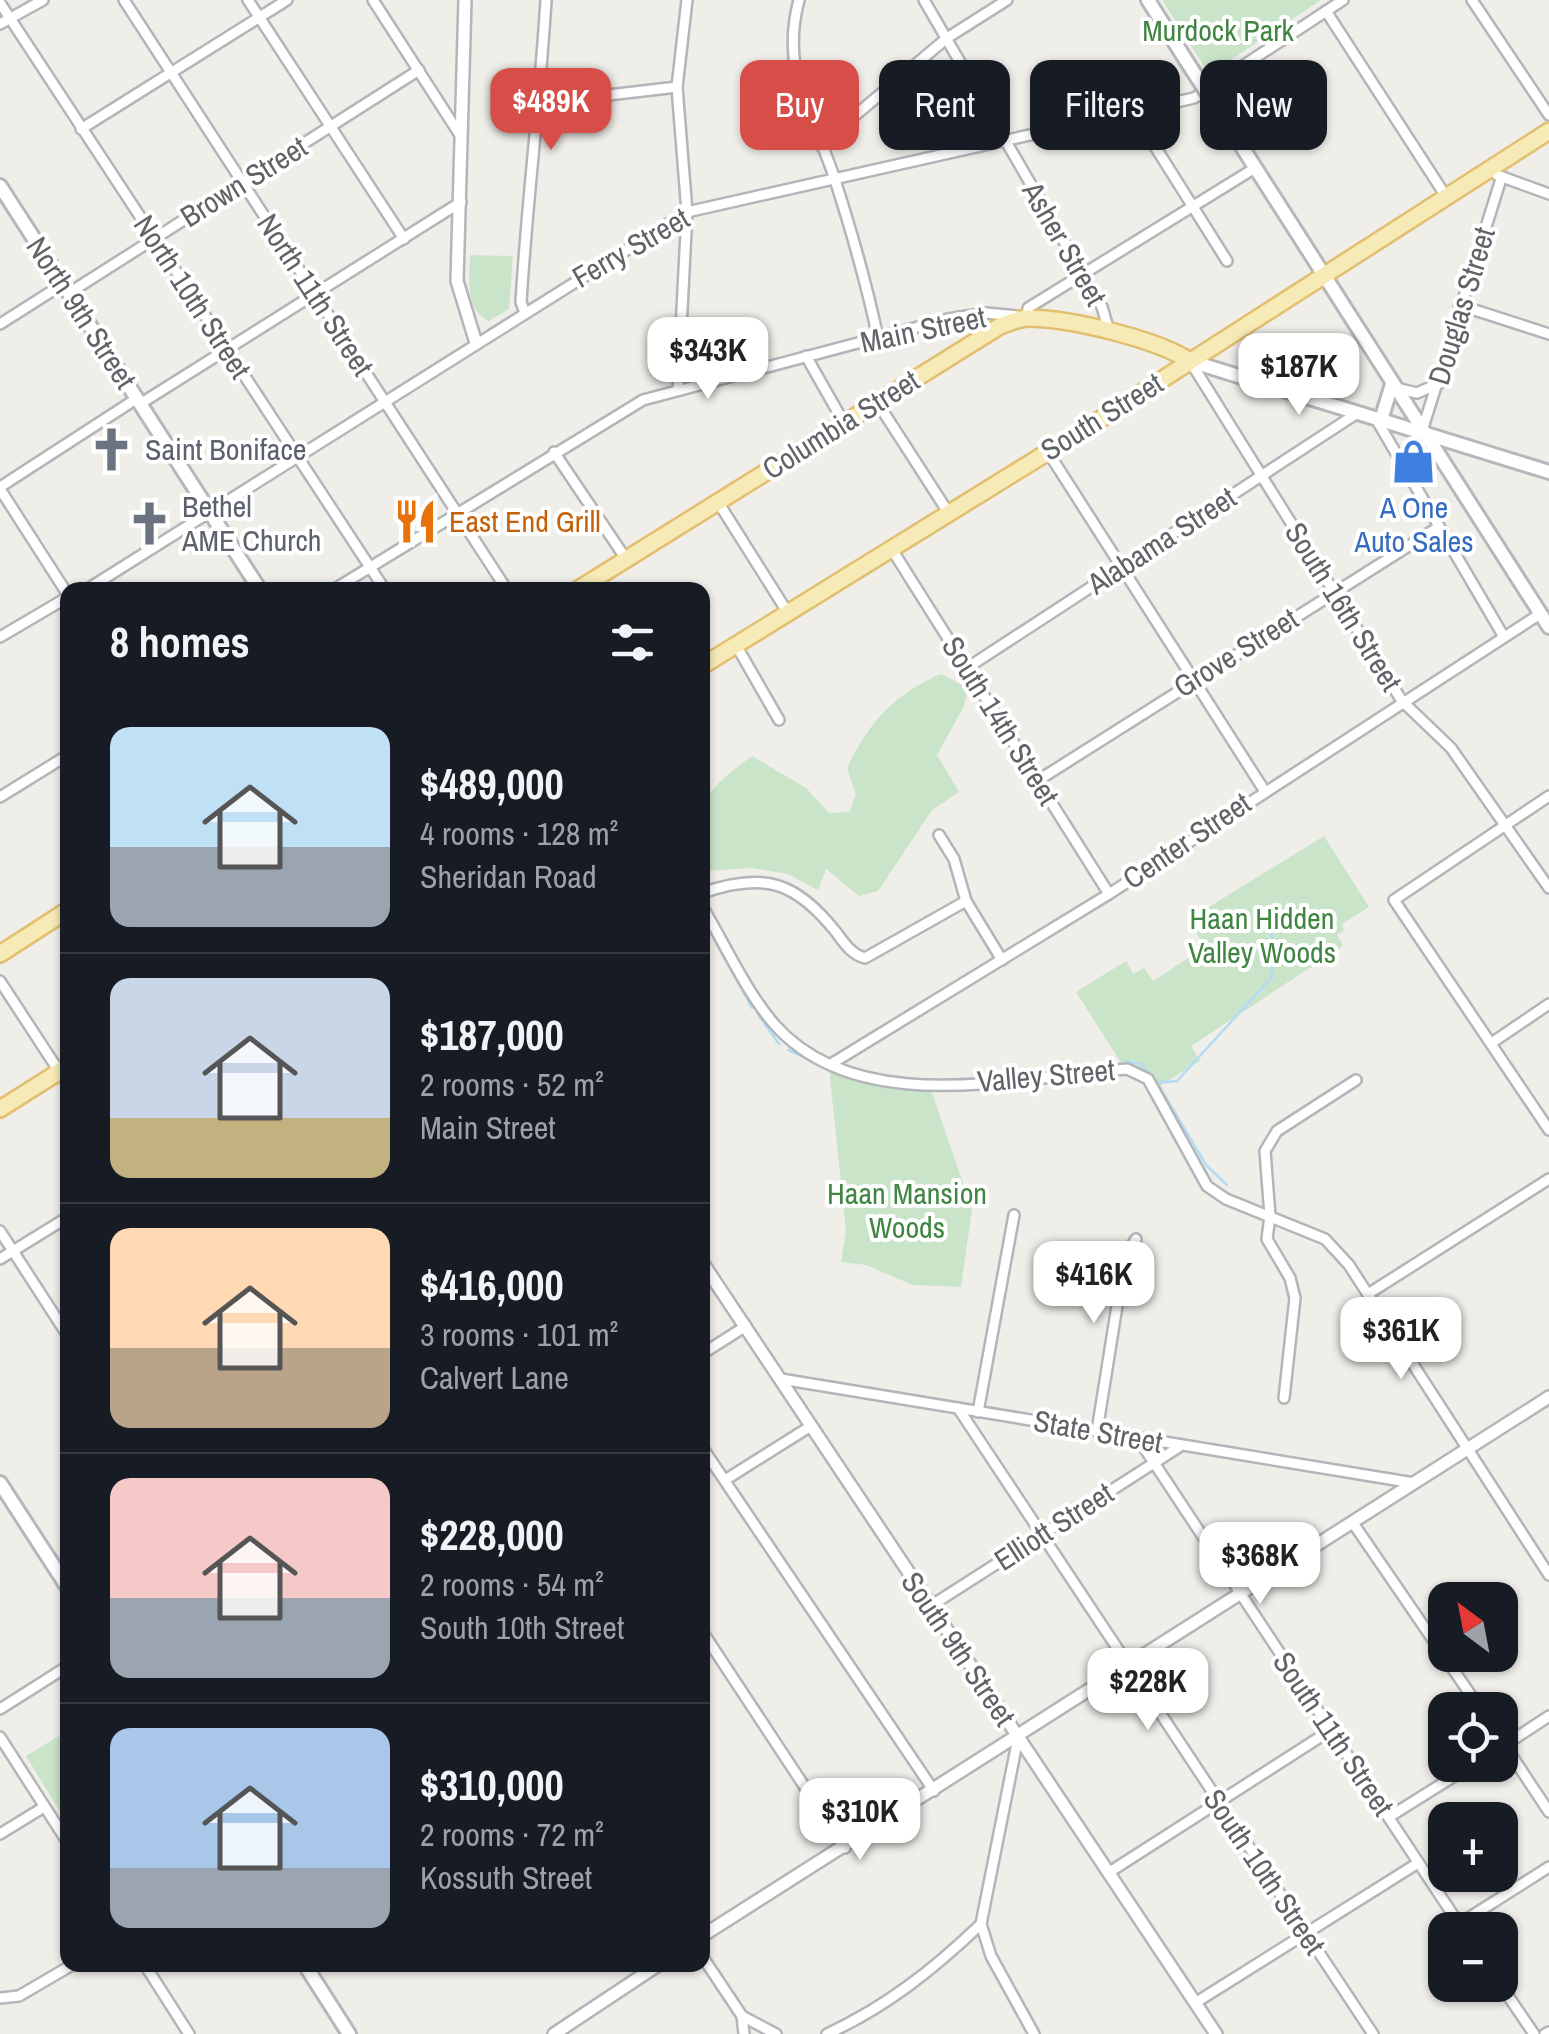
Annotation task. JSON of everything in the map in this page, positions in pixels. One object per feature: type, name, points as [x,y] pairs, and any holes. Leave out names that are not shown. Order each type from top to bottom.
[{"type":"main road","points":[[1148,0],[1549,627]]},
{"type":"main road","name":"South Street","points":[[710,661],[1048,452],[1446,198],[1497,174],[1549,130]]},
{"type":"main road","name":"North 9th Street","points":[[0,186],[255,582]]},
{"type":"main road","name":"Columbia Street","points":[[590,582],[986,333],[1027,317]]},
{"type":"main road","name":"Main Street","points":[[1027,317],[1163,347],[1190,360],[1356,414],[1549,472]]},
{"type":"main road","points":[[1378,420],[1394,385]]},
{"type":"main road","points":[[1450,476],[1452,460],[1468,448]]},
{"type":"main road","points":[[0,954],[60,915]]},
{"type":"main road","points":[[0,1109],[60,1077]]},
{"type":"main road","points":[[0,1483],[60,1576]]},
{"type":"main road","points":[[309,1972],[349,2034]]},
{"type":"street","points":[[5,22],[42,0]]},
{"type":"street","name":"North 11th Street","points":[[124,0],[502,582]]},
{"type":"street","points":[[248,0],[404,238]]},
{"type":"street","points":[[81,129],[287,0]]},
{"type":"street","points":[[373,0],[460,135]]},
{"type":"street","points":[[465,0],[457,281],[476,343]]},
{"type":"street","points":[[525,313],[521,302],[528,171],[540,103],[546,0]]},
{"type":"street","points":[[678,388],[686,212],[678,87],[687,0]]},
{"type":"street","points":[[794,60],[790,47],[799,0]]},
{"type":"street","name":"Asher Street","points":[[924,0],[959,60]]},
{"type":"street","points":[[859,112],[947,38],[1007,0]]},
{"type":"street","name":"Ferry Street","points":[[1180,102],[1194,98],[1343,0]]},
{"type":"street","points":[[1472,0],[1549,115]]},
{"type":"street","name":"North 10th Street","points":[[0,4],[5,22],[81,129],[380,582]]},
{"type":"street","points":[[1326,11],[1446,198]]},
{"type":"street","name":"Brown Street","points":[[0,324],[153,239],[419,70]]},
{"type":"street","points":[[540,103],[678,87]]},
{"type":"street","points":[[822,150],[835,178],[878,338]]},
{"type":"street","name":"Ferry Street","points":[[99,582],[686,212],[966,150]]},
{"type":"street","name":"Asher Street","points":[[1009,150],[1110,323],[1109,334]]},
{"type":"street","points":[[1156,150],[1226,261]]},
{"type":"street","name":"Columbia Street","points":[[1027,317],[1028,308],[1255,168]]},
{"type":"street","points":[[1497,174],[1549,194]]},
{"type":"street","name":"Douglas Street","points":[[1422,431],[1440,383],[1497,174]]},
{"type":"street","points":[[60,583],[0,488],[461,202]]},
{"type":"street","points":[[1460,305],[1549,334]]},
{"type":"street","points":[[970,316],[983,322],[986,333]]},
{"type":"street","name":"Main Street","points":[[346,582],[643,400],[970,316],[1027,317]]},
{"type":"street","points":[[806,356],[844,423]]},
{"type":"street","name":"South 16th Street","points":[[1190,360],[1402,701],[1451,748],[1549,888]]},
{"type":"street","points":[[1394,385],[1417,393],[1440,383]]},
{"type":"street","points":[[878,402],[948,512]]},
{"type":"street","name":"Alabama Street","points":[[967,668],[1356,414]]},
{"type":"street","points":[[1378,420],[1437,528],[1504,637]]},
{"type":"street","points":[[554,452],[626,559]]},
{"type":"street","points":[[1048,452],[1264,790]]},
{"type":"street","points":[[718,502],[788,612]]},
{"type":"street","name":"Grove Street","points":[[1037,780],[1437,528]]},
{"type":"street","name":"South 14th Street","points":[[891,548],[1109,894]]},
{"type":"street","points":[[0,638],[60,601]]},
{"type":"street","name":"Center Street","points":[[831,1064],[1109,894],[1540,614]]},
{"type":"street","points":[[736,645],[780,720]]},
{"type":"street","points":[[0,796],[60,760]]},
{"type":"street","points":[[1549,796],[1394,900],[1549,1130]]},
{"type":"street","points":[[938,835],[954,858],[966,902],[1002,960]]},
{"type":"street","points":[[710,891],[752,882],[785,886],[808,900],[850,950],[865,958],[966,902]]},
{"type":"street","name":"Valley Street","points":[[710,919],[772,1022],[794,1044],[875,1082],[916,1087],[1127,1068],[1139,1072],[1148,1079],[1207,1186],[1226,1199],[1325,1239],[1368,1294]]},
{"type":"street","points":[[0,981],[60,1067]]},
{"type":"street","points":[[1493,1042],[1549,1004]]},
{"type":"street","points":[[1284,1398],[1295,1298],[1290,1278],[1267,1240],[1270,1216],[1265,1151],[1277,1131],[1356,1080]]},
{"type":"street","points":[[1549,1179],[1368,1294],[1466,1450],[1544,1559],[1549,1575]]},
{"type":"street","points":[[978,1412],[1014,1216]]},
{"type":"street","points":[[0,1259],[60,1221]]},
{"type":"street","points":[[0,1231],[60,1324]]},
{"type":"street","points":[[1097,1431],[1125,1256],[1136,1239]]},
{"type":"street","name":"South 9th Street","points":[[710,1274],[1216,2034]]},
{"type":"street","points":[[710,1349],[746,1326]]},
{"type":"street","name":"State Street","points":[[781,1379],[1415,1483]]},
{"type":"street","points":[[710,1931],[1549,1398]]},
{"type":"street","name":"South 10th Street","points":[[958,1408],[1373,2034]]},
{"type":"street","points":[[724,1480],[811,1426]]},
{"type":"street","name":"South 11th Street","points":[[1138,1437],[1451,1912]]},
{"type":"street","name":"Elliott Street","points":[[929,1606],[1179,1446]]},
{"type":"street","points":[[710,1459],[934,1792]]},
{"type":"street","points":[[1354,1522],[1469,1692]]},
{"type":"street","points":[[710,1642],[845,1848]]},
{"type":"street","points":[[0,1709],[60,1671]]},
{"type":"street","points":[[1518,1734],[1549,1716]]},
{"type":"street","points":[[1108,1873],[1330,1730]]},
{"type":"street","points":[[0,1737],[60,1831]]},
{"type":"street","points":[[1018,1738],[981,1924],[1004,1983],[1035,2031]]},
{"type":"street","points":[[1518,1767],[1549,1812]]},
{"type":"street","points":[[1389,1818],[1445,1782]]},
{"type":"street","points":[[0,1834],[44,1807]]},
{"type":"street","points":[[1195,2003],[1418,1863]]},
{"type":"street","points":[[1483,1912],[1549,1868]]},
{"type":"street","points":[[827,2034],[892,1998],[981,1924]]},
{"type":"street","points":[[710,1968],[742,2016],[744,2034]]},
{"type":"street","points":[[0,1998],[20,1996],[60,1972]]},
{"type":"street","points":[[150,1972],[189,2034]]},
{"type":"street","points":[[554,2034],[647,1972]]},
{"type":"street","points":[[1512,2002],[1534,2034]]},
{"type":"street","points":[[742,2016],[776,2034]]},
{"type":"green space","name":"Murdock Park","points":[[1162,0],[1321,0],[1230,60],[1200,60]]},
{"type":"green space","points":[[470,255],[513,256],[509,309],[489,321],[472,301]]},
{"type":"green space","points":[[941,674],[968,688],[964,706],[937,755],[959,792],[932,810],[878,891],[859,896],[826,869],[818,890],[788,874],[751,868],[710,871],[710,795],[733,770],[752,756],[806,788],[829,813],[849,812],[856,795],[847,768],[864,737],[896,700]]},
{"type":"green space","name":"Haan Hidden Valley Woods","points":[[1324,836],[1369,907],[1342,924],[1344,930],[1337,935],[1343,946],[1191,1046],[1200,1061],[1158,1087],[1141,1068],[1122,1064],[1076,992],[1126,961],[1133,974],[1144,968],[1153,981],[1205,947],[1188,920]]},
{"type":"green space","name":"Haan Mansion Woods","points":[[829,1068],[876,1086],[931,1090],[972,1209],[961,1287],[913,1285],[866,1265],[841,1262],[846,1231]]},
{"type":"green space","points":[[60,1735],[60,1812],[26,1756]]},
{"type":"waterway","points":[[1126,1061],[1141,1064],[1157,1083],[1177,1081],[1272,977],[1272,928]]},
{"type":"waterway","points":[[718,946],[752,1008]]},
{"type":"waterway","points":[[757,1013],[779,1044]]},
{"type":"waterway","points":[[788,1050],[820,1064]]},
{"type":"waterway","points":[[854,1078],[874,1085],[921,1091]]},
{"type":"waterway","points":[[1158,1084],[1206,1165],[1227,1185]]},
{"type":"place","name":"Saint Boniface","points":[[112,450]]},
{"type":"place","name":"A One Auto Sales","points":[[1414,461]]},
{"type":"place","name":"East End Grill","points":[[416,522]]},
{"type":"place","name":"Bethel AME Church","points":[[149,524]]}]
